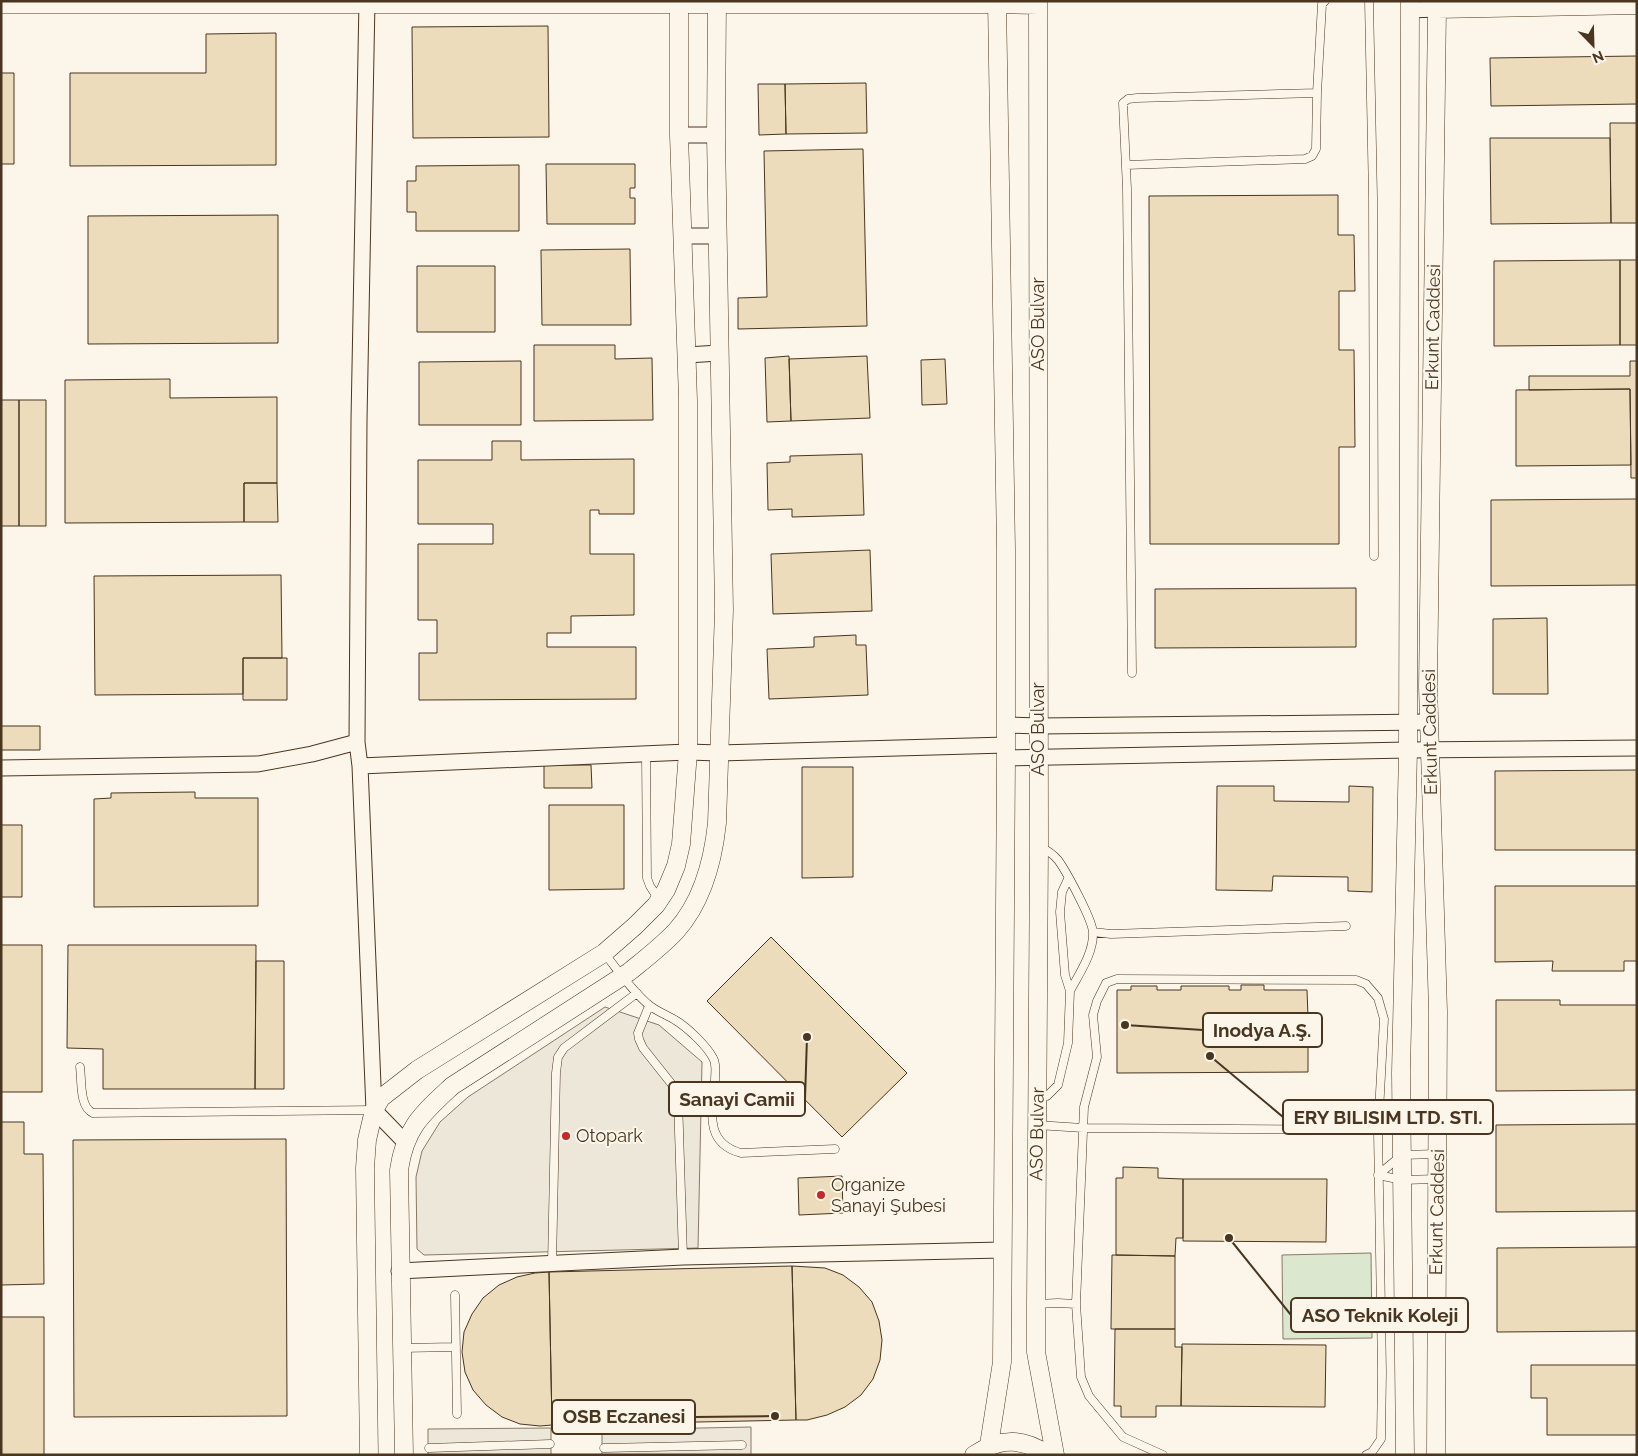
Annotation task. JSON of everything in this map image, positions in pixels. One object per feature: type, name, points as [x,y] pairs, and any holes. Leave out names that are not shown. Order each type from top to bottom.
[{"type":"street","points":[[367,2],[360,400],[357,742],[360,766],[374,1110],[367,1140],[365,1168],[369,1455]]},
{"type":"street","points":[[1,4],[367,2],[1038,3]]},
{"type":"street","points":[[374,1110],[382,1098],[418,1070],[604,953],[635,926],[659,900],[666,890],[676,866],[681,844],[688,752],[688,400],[679,135],[679,2]]},
{"type":"street","points":[[404,1455],[399,1170],[401,1152],[413,1126],[452,1086],[622,976],[649,956],[676,930],[696,902],[709,865],[715,838],[724,610],[716,135],[717,2]]},
{"type":"street","name":"ASO Bulvar","points":[[989,1445],[1002,1362],[1004,1250],[1006,548],[997,2]]},
{"type":"street","name":"ASO Bulvar","points":[[1038,3],[1039,846],[1036,1352],[1055,1455]]},
{"type":"street","name":"Erkunt Caddesi","points":[[1436,1455],[1438,1011],[1428,688],[1437,5]]},
{"type":"street","points":[[1406,1455],[1401,1073],[1408,750],[1410,6],[1637,6]]},
{"type":"street","points":[[679,135],[716,135]]},
{"type":"street","points":[[682,236],[718,236]]},
{"type":"street","points":[[687,356],[719,353]]},
{"type":"street","points":[[1006,725],[1430,722]]},
{"type":"street","points":[[1,768],[258,764],[312,754],[357,742]]},
{"type":"street","points":[[360,766],[688,752],[1006,752],[1038,758],[1408,750],[1637,748]]},
{"type":"street","points":[[374,1110],[405,1142]]},
{"type":"street","points":[[400,1271],[682,1258],[1004,1250]]},
{"type":"street","points":[[974,1455],[989,1445],[1013,1441],[1037,1447],[1048,1455]]},
{"type":"lane","points":[[1126,165],[1305,159],[1312,156],[1316,149],[1322,4],[1325,1]]},
{"type":"lane","points":[[1369,1],[1373,197],[1374,556]]},
{"type":"lane","points":[[1132,674],[1124,103],[1128,99],[1317,93]]},
{"type":"lane","points":[[646,754],[647,878],[659,900]]},
{"type":"lane","points":[[1039,846],[1048,850],[1056,859],[1090,919],[1094,932],[1092,945],[1070,991]]},
{"type":"lane","points":[[1038,1097],[1047,1096],[1051,1093],[1060,1079],[1068,1043],[1070,991],[1065,975],[1060,912],[1062,892],[1068,879]]},
{"type":"lane","points":[[1094,932],[1111,934],[1346,926]]},
{"type":"lane","points":[[604,953],[650,1006],[684,1026],[710,1052],[716,1066],[712,1110],[713,1127],[716,1136],[728,1150],[741,1153],[834,1150]]},
{"type":"lane","points":[[1163,1455],[1123,1437],[1089,1396],[1081,1377],[1076,1304],[1084,1106],[1097,1057],[1093,1015],[1097,1001],[1106,983],[1117,978],[1356,980],[1366,984],[1378,998],[1384,1019],[1378,1130],[1382,1372],[1381,1439],[1372,1452],[1366,1455]]},
{"type":"lane","points":[[552,1264],[556,1073],[558,1057],[564,1048],[637,993]]},
{"type":"lane","points":[[650,1006],[638,1033],[638,1039],[674,1087],[678,1099],[682,1258]]},
{"type":"lane","points":[[80,1067],[84,1104],[88,1111],[93,1113],[374,1110]]},
{"type":"lane","points":[[1037,1125],[1083,1128],[1378,1130]]},
{"type":"lane","points":[[1378,1175],[1402,1154],[1437,1154]]},
{"type":"lane","points":[[1378,1175],[1402,1180],[1437,1179]]},
{"type":"lane","points":[[454,1295],[457,1414]]},
{"type":"lane","points":[[1036,1304],[1076,1304]]},
{"type":"lane","points":[[401,1348],[456,1347]]},
{"type":"lane","points":[[428,1448],[550,1444]]},
{"type":"lane","points":[[604,1448],[678,1450],[742,1445]]},
{"type":"lane","points":[[489,1446],[489,1455]]},
{"type":"green space","points":[[1371,1253],[1372,1338],[1283,1339],[1282,1255]]},
{"type":"shaded area","name":"Otopark","points":[[605,1007],[659,1025],[702,1062],[698,1248],[424,1255],[417,1249],[416,1177],[422,1151],[440,1122],[468,1097]]},
{"type":"shaded area","points":[[751,1427],[751,1455],[602,1455],[602,1430]]},
{"type":"shaded area","points":[[551,1428],[551,1455],[428,1455],[428,1429]]},
{"type":"building","points":[[548,26],[549,137],[413,138],[412,27]]},
{"type":"building","points":[[276,33],[276,165],[70,166],[70,73],[206,73],[206,34]]},
{"type":"building","points":[[1637,56],[1637,104],[1491,106],[1490,58]]},
{"type":"building","points":[[1,73],[14,73],[14,164],[1,164]]},
{"type":"building","points":[[866,83],[867,133],[786,134],[785,84]]},
{"type":"building","points":[[758,84],[785,84],[786,134],[759,135]]},
{"type":"building","points":[[1610,123],[1637,123],[1637,223],[1611,223]]},
{"type":"building","points":[[1490,138],[1610,138],[1611,223],[1491,224]]},
{"type":"building","points":[[863,149],[867,326],[738,329],[738,298],[767,297],[764,151]]},
{"type":"building","points":[[546,164],[635,164],[635,188],[630,188],[630,198],[635,198],[635,224],[547,224]]},
{"type":"building","points":[[519,165],[519,231],[416,231],[416,212],[407,212],[407,181],[416,181],[416,166]]},
{"type":"building","points":[[1338,195],[1338,235],[1354,235],[1355,291],[1339,291],[1339,350],[1354,350],[1355,447],[1339,447],[1339,544],[1150,544],[1149,196]]},
{"type":"building","points":[[278,215],[278,343],[88,344],[88,216]]},
{"type":"building","points":[[630,249],[631,325],[542,325],[541,250]]},
{"type":"building","points":[[1620,260],[1637,260],[1637,345],[1620,345]]},
{"type":"building","points":[[1620,260],[1620,345],[1494,346],[1494,261]]},
{"type":"building","points":[[417,266],[495,266],[495,332],[417,332]]},
{"type":"building","points":[[534,345],[615,345],[615,359],[652,358],[653,420],[534,421]]},
{"type":"building","points":[[789,356],[791,421],[767,422],[765,358]]},
{"type":"building","points":[[867,356],[870,418],[791,421],[789,359]]},
{"type":"building","points":[[945,359],[947,404],[922,405],[921,360]]},
{"type":"building","points":[[521,361],[521,425],[419,425],[419,362]]},
{"type":"building","points":[[1630,361],[1637,361],[1637,478],[1631,478],[1630,389],[1529,390],[1529,376],[1630,376]]},
{"type":"building","points":[[170,379],[170,398],[277,397],[277,483],[244,483],[244,522],[65,523],[65,380]]},
{"type":"building","points":[[1630,389],[1631,465],[1516,466],[1516,390]]},
{"type":"building","points":[[1,400],[19,400],[19,526],[1,526]]},
{"type":"building","points":[[19,400],[46,400],[46,526],[19,526]]},
{"type":"building","points":[[492,441],[521,441],[521,460],[634,459],[634,514],[599,514],[599,510],[590,510],[590,554],[634,554],[634,615],[571,616],[571,633],[547,633],[547,647],[636,647],[636,699],[419,700],[419,653],[437,653],[437,620],[418,620],[418,544],[493,544],[493,524],[418,524],[418,460],[492,460]]},
{"type":"building","points":[[862,454],[864,515],[792,517],[792,509],[768,510],[767,463],[790,462],[790,456]]},
{"type":"building","points":[[244,483],[277,483],[278,522],[244,522]]},
{"type":"building","points":[[1637,499],[1637,585],[1491,586],[1491,500]]},
{"type":"building","points":[[870,550],[872,611],[773,614],[771,554]]},
{"type":"building","points":[[281,575],[282,658],[243,658],[243,694],[95,695],[94,576]]},
{"type":"building","points":[[1356,588],[1356,647],[1155,648],[1155,589]]},
{"type":"building","points":[[1547,618],[1548,694],[1493,694],[1493,619]]},
{"type":"building","points":[[856,635],[856,645],[866,645],[868,695],[769,699],[767,649],[814,647],[814,637]]},
{"type":"building","points":[[243,658],[287,658],[287,700],[243,700]]},
{"type":"building","points":[[1,726],[40,726],[40,750],[1,750]]},
{"type":"building","points":[[544,765],[591,765],[592,788],[544,788]]},
{"type":"building","points":[[802,767],[853,767],[853,877],[802,878]]},
{"type":"building","points":[[1637,770],[1637,850],[1495,850],[1495,771]]},
{"type":"building","points":[[1217,786],[1274,786],[1274,801],[1349,802],[1349,786],[1373,787],[1372,892],[1348,891],[1348,877],[1273,876],[1272,891],[1216,890]]},
{"type":"building","points":[[195,792],[195,798],[258,798],[258,906],[94,907],[94,799],[111,798],[111,793]]},
{"type":"building","points":[[549,805],[624,805],[624,889],[549,890]]},
{"type":"building","points":[[1,825],[22,825],[22,897],[1,897]]},
{"type":"building","points":[[1495,886],[1637,886],[1637,961],[1624,961],[1624,971],[1552,971],[1553,961],[1495,962]]},
{"type":"building","points":[[771,937],[907,1073],[842,1137],[707,1001]]},
{"type":"building","points":[[1,945],[42,945],[42,1092],[1,1092]]},
{"type":"building","points":[[68,945],[256,945],[255,1089],[103,1089],[103,1049],[67,1048]]},
{"type":"building","points":[[256,961],[284,961],[284,1089],[255,1089]]},
{"type":"building","points":[[1241,985],[1264,985],[1264,990],[1307,990],[1312,1044],[1308,1044],[1308,1072],[1117,1073],[1117,990],[1131,990],[1131,986],[1157,986],[1157,990],[1181,990],[1181,986],[1229,986],[1229,990],[1241,990]]},
{"type":"building","points":[[1496,1000],[1560,1000],[1560,1005],[1637,1005],[1637,1090],[1496,1091]]},
{"type":"building","points":[[1,1122],[24,1122],[24,1154],[43,1154],[44,1284],[1,1285]]},
{"type":"building","points":[[1637,1124],[1637,1211],[1496,1212],[1496,1125]]},
{"type":"building","points":[[286,1139],[287,1416],[74,1417],[73,1140]]},
{"type":"building","points":[[1123,1167],[1158,1168],[1158,1178],[1183,1179],[1183,1238],[1176,1238],[1175,1256],[1116,1255],[1116,1178],[1123,1178]]},
{"type":"building","name":"Organize Sanayi Şubesi","points":[[842,1176],[843,1213],[799,1215],[798,1178]]},
{"type":"building","points":[[1183,1179],[1327,1179],[1326,1242],[1183,1241]]},
{"type":"building","points":[[1637,1247],[1637,1331],[1497,1332],[1497,1248]]},
{"type":"building","points":[[1112,1255],[1175,1256],[1175,1329],[1111,1329]]},
{"type":"building","points":[[792,1266],[825,1268],[843,1275],[859,1287],[872,1302],[879,1321],[882,1340],[880,1360],[873,1379],[861,1395],[845,1407],[827,1415],[807,1420],[796,1420]]},
{"type":"building","points":[[792,1266],[796,1420],[552,1425],[549,1272]]},
{"type":"building","points":[[549,1272],[552,1425],[520,1424],[502,1417],[486,1405],[473,1390],[465,1372],[462,1352],[464,1332],[472,1314],[483,1298],[499,1285],[517,1277]]},
{"type":"building","points":[[1,1317],[44,1317],[44,1455],[1,1455]]},
{"type":"building","points":[[1115,1329],[1175,1329],[1175,1347],[1182,1347],[1181,1406],[1156,1406],[1156,1417],[1121,1417],[1121,1406],[1114,1406]]},
{"type":"building","points":[[1182,1344],[1326,1345],[1325,1407],[1181,1406]]},
{"type":"building","points":[[1531,1365],[1637,1365],[1637,1435],[1547,1435],[1547,1398],[1531,1398]]},
{"type":"place","name":"Inodya A.Ş.","points":[[1125,1025]]},
{"type":"place","name":"Sanayi Camii","points":[[807,1037]]},
{"type":"place","name":"ERY BILISIM LTD. STI.","points":[[1210,1056]]},
{"type":"place","name":"Otopark","points":[[566,1136]]},
{"type":"place","name":"Organize Sanayi Şubesi","points":[[821,1195]]},
{"type":"place","name":"ASO Teknik Koleji","points":[[1229,1238]]},
{"type":"place","name":"OSB Eczanesi","points":[[775,1416]]}]
